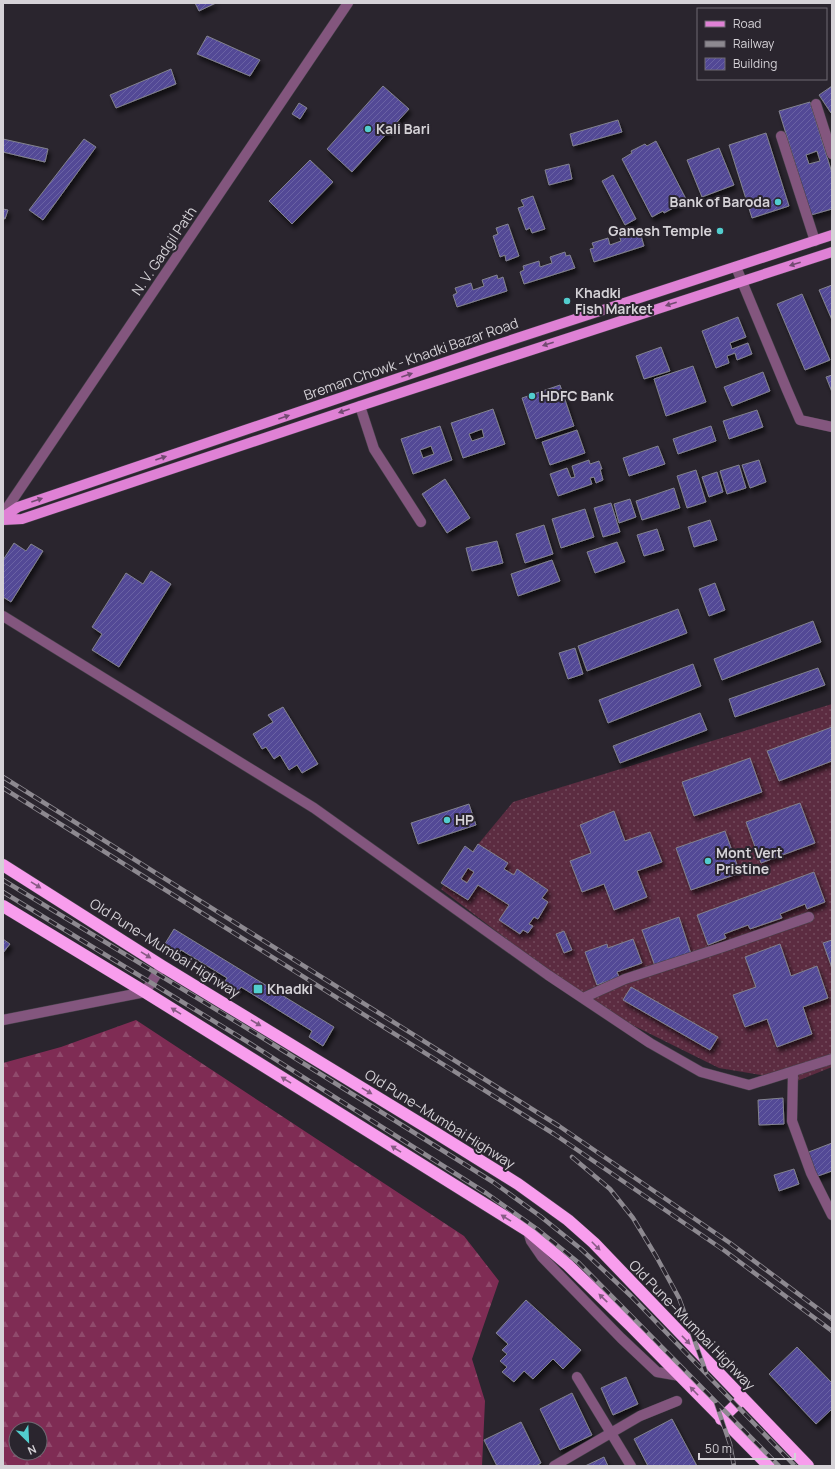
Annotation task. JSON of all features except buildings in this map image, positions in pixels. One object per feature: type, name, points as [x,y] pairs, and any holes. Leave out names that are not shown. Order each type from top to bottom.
[{"type":"highway","name":"Old Pune–Mumbai Highway","points":[[3,864],[162,966],[518,1184],[568,1220],[594,1244],[808,1466]]},
{"type":"highway","points":[[3,906],[145,992],[528,1231],[568,1265],[632,1327],[769,1466]]},
{"type":"highway","points":[[721,1418],[742,1399]]},
{"type":"main road","name":"Breman Chowk - Khadki Bazar Road","points":[[3,519],[18,507],[490,347],[832,235]]},
{"type":"main road","name":"Breman Chowk - Khadki Bazar Road","points":[[3,519],[22,519],[360,406],[832,252]]},
{"type":"street","name":"N. V. Gadgil Path","points":[[3,514],[348,3]]},
{"type":"street","points":[[816,104],[832,154]]},
{"type":"street","points":[[781,136],[815,241]]},
{"type":"street","points":[[736,267],[800,420],[832,427]]},
{"type":"street","points":[[360,406],[374,449],[421,522]]},
{"type":"street","points":[[3,616],[314,808],[548,975],[650,1043],[701,1072],[749,1085],[832,1059]]},
{"type":"street","points":[[583,998],[625,979],[809,917]]},
{"type":"street","points":[[3,1020],[145,992],[162,966]]},
{"type":"street","points":[[793,1072],[792,1121],[811,1173],[832,1215]]},
{"type":"street","points":[[577,1377],[631,1466]]},
{"type":"street","points":[[554,1466],[640,1416],[677,1401]]},
{"type":"shaded area","points":[[832,704],[832,1067],[797,1081],[719,1068],[594,1006],[441,889],[513,802]]},
{"type":"green space","points":[[136,1020],[464,1236],[499,1281],[472,1359],[485,1401],[482,1466],[3,1466],[3,1063],[61,1047]]},
{"type":"railway","points":[[3,777],[559,1126],[730,1243],[832,1319]]},
{"type":"railway","points":[[3,788],[554,1134],[725,1251],[832,1331]]},
{"type":"railway","points":[[3,880],[258,1035],[493,1182],[540,1216],[581,1249],[631,1296],[795,1466]]},
{"type":"railway","points":[[3,892],[251,1044],[486,1193],[537,1229],[579,1263],[779,1466]]},
{"type":"railway","points":[[572,1157],[610,1189],[633,1218],[679,1298],[706,1372]]},
{"type":"railway","points":[[716,1403],[730,1444],[734,1466]]},
{"type":"place","name":"Kali Bari","points":[[368,129]]},
{"type":"place","name":"Bank of Baroda","points":[[778,202]]},
{"type":"place","name":"Ganesh Temple","points":[[720,231]]},
{"type":"place","name":"Khadki Fish Market","points":[[567,301]]},
{"type":"place","name":"HDFC Bank","points":[[532,396]]},
{"type":"place","name":"HP","points":[[447,820]]},
{"type":"place","name":"Mont Vert Pristine","points":[[708,861]]},
{"type":"place","name":"Khadki","points":[[258,989]]}]
